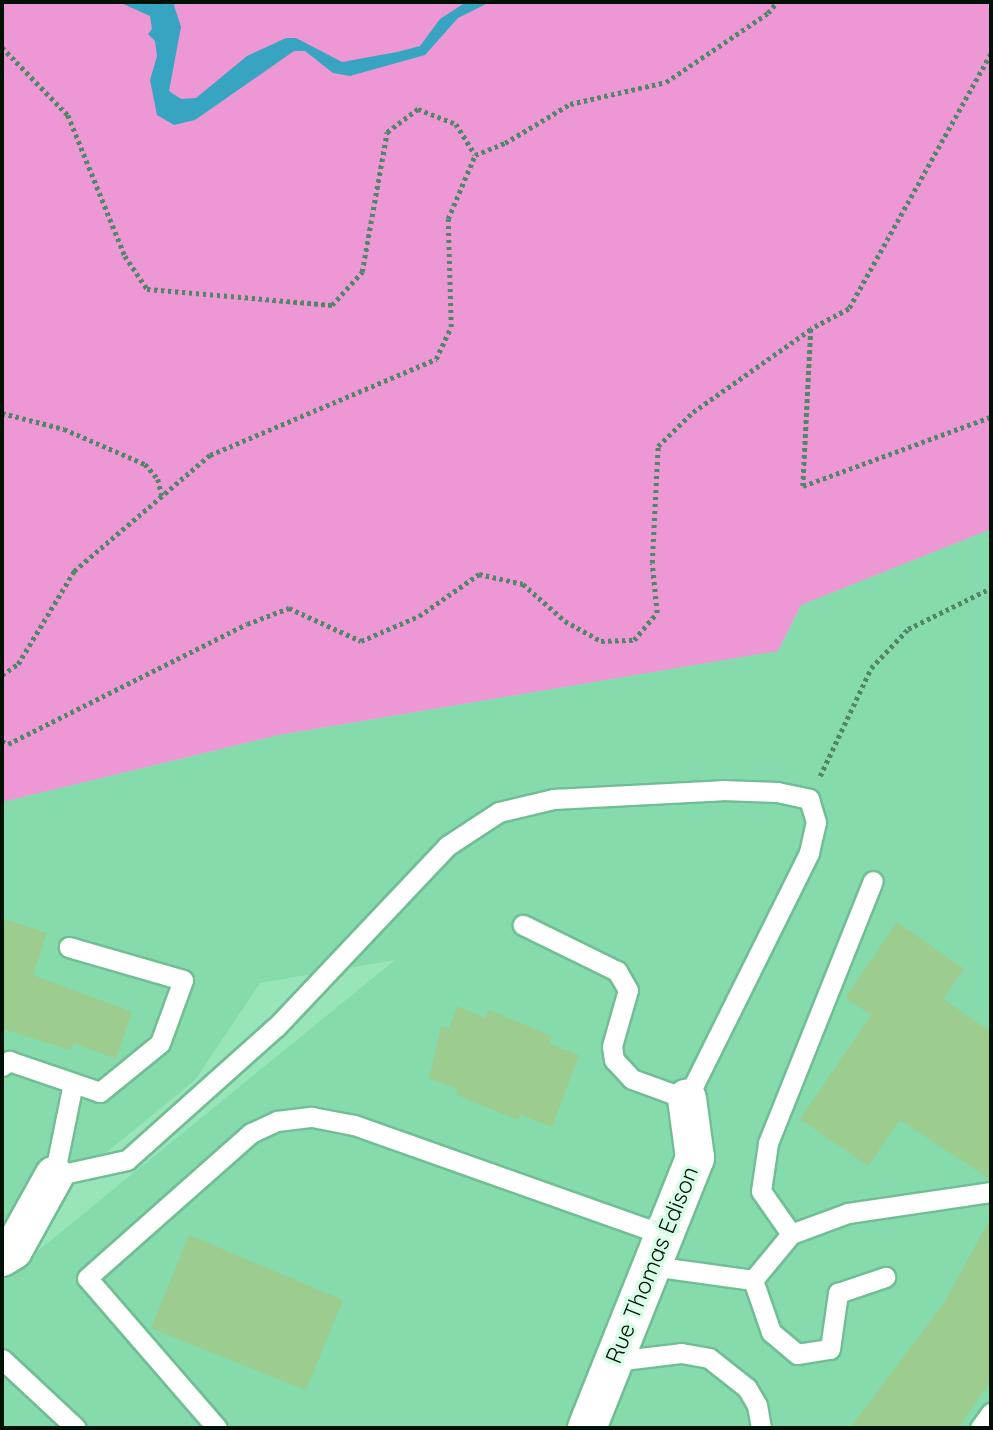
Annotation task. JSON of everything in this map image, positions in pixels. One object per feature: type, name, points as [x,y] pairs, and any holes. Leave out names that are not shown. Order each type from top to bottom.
[{"type":"street","name":"Rue Thomas Edison","points":[[587,1428],[695,1158],[688,1099]]},
{"type":"street","points":[[2,1257],[13,1251],[54,1176]]},
{"type":"lane","points":[[73,1083],[54,1176],[127,1160],[276,1027],[447,846],[499,812],[553,799],[722,790],[777,792],[809,799],[816,822],[809,853],[688,1099],[632,1079],[614,1060],[612,1045],[628,990],[617,971],[523,925]]},
{"type":"lane","points":[[791,1234],[761,1192],[768,1143],[873,881]]},
{"type":"lane","points":[[2,1066],[9,1061],[100,1092],[160,1043],[183,980],[69,947]]},
{"type":"lane","points":[[217,1428],[87,1279],[251,1133],[277,1121],[312,1117],[354,1125],[658,1250],[753,1280]]},
{"type":"lane","points":[[753,1280],[791,1234],[848,1213],[991,1192]]},
{"type":"lane","points":[[753,1280],[771,1332],[797,1354],[830,1349],[838,1293],[885,1277]]},
{"type":"lane","points":[[615,1361],[681,1353],[709,1359],[747,1388],[757,1405],[761,1428]]},
{"type":"lane","points":[[2,1359],[76,1428]]},
{"type":"lane","points":[[980,1428],[991,1413]]},
{"type":"path","points":[[2,675],[18,664],[74,571],[210,455],[436,359],[451,327],[448,219],[475,155],[505,144],[570,104],[666,82],[777,2]]},
{"type":"path","points":[[2,47],[68,115],[125,256],[147,289],[331,305],[362,272],[387,132],[418,109],[456,124],[475,155]]},
{"type":"path","points":[[2,741],[8,744],[247,624],[289,608],[361,642],[419,616],[479,574],[523,584],[565,621],[601,641],[634,640],[657,613],[652,552],[658,446],[693,412],[811,328],[849,309],[991,54]]},
{"type":"path","points":[[811,328],[803,486],[991,417]]},
{"type":"path","points":[[2,413],[64,429],[145,464],[158,479],[162,496]]},
{"type":"path","points":[[809,799],[871,668],[908,629],[991,587]]},
{"type":"shaded area","points":[[2,2],[991,2],[991,529],[801,605],[778,651],[279,735],[2,802]]},
{"type":"shaded area","points":[[991,529],[991,1428],[2,1428],[2,1280],[395,960],[260,983],[195,1080],[2,1238],[2,802],[279,735],[778,651],[801,605]]},
{"type":"water","points":[[82,2],[173,2],[181,27],[169,91],[181,99],[196,98],[247,56],[286,38],[296,38],[342,62],[420,46],[440,19],[466,2],[490,2],[458,18],[425,55],[350,76],[333,73],[305,51],[294,51],[195,120],[174,125],[157,115],[150,80],[157,56],[155,41],[148,34],[152,29],[150,16],[121,3]]},
{"type":"building","points":[[2,918],[47,933],[33,975],[132,1012],[116,1059],[74,1043],[71,1050],[2,1029]]},
{"type":"building","points":[[897,922],[964,969],[943,999],[991,1032],[991,1180],[900,1120],[868,1166],[800,1119],[871,1015],[845,998]]},
{"type":"building","points":[[457,1006],[485,1018],[489,1010],[552,1036],[549,1044],[579,1055],[552,1127],[521,1115],[518,1120],[455,1094],[458,1089],[429,1078],[441,1026],[449,1029]]},
{"type":"building","points":[[991,1217],[991,1381],[958,1428],[850,1428],[944,1303]]},
{"type":"building","points":[[189,1235],[343,1300],[306,1390],[151,1328]]}]
